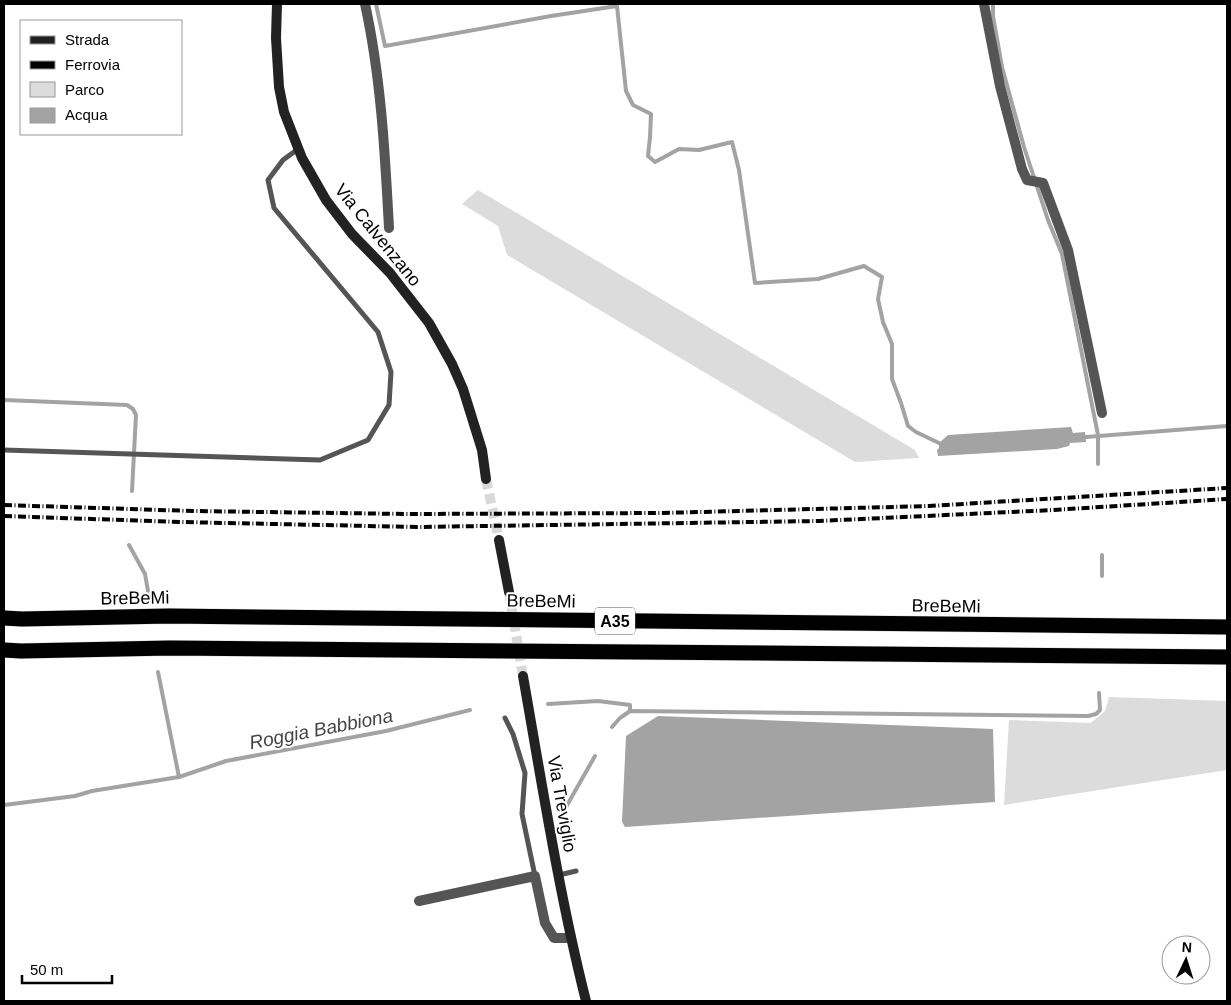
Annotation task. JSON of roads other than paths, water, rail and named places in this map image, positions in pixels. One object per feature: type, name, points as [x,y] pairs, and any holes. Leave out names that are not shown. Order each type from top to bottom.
[{"type":"highway","name":"BreBeMi","points":[[4,618],[188,616],[1227,627]]},
{"type":"highway","name":"A35","points":[[4,650],[170,648],[1227,657]]},
{"type":"main road","name":"Via Calvenzano","points":[[277,4],[276,38],[279,87],[284,112],[298,149],[326,200],[352,234],[390,273],[429,323],[452,364],[463,389],[482,450],[486,478]]},
{"type":"main road","points":[[499,540],[509,592]]},
{"type":"main road","name":"Via Treviglio","points":[[523,676],[571,938],[586,1001]]},
{"type":"street","points":[[365,4],[371,31],[381,105],[390,228]]},
{"type":"street","points":[[984,4],[1000,86],[1020,162],[1027,180],[1043,183],[1068,250],[1102,413]]},
{"type":"street","points":[[418,901],[535,876],[545,923],[554,938],[571,938]]},
{"type":"lane","points":[[4,450],[320,460],[368,440],[388,405],[391,372],[378,332],[274,208],[268,180],[282,160],[298,149]]},
{"type":"lane","points":[[504,718],[513,734],[525,773],[522,814],[535,876]]},
{"type":"lane","points":[[559,875],[576,871]]},
{"type":"water","points":[[1071,427],[1073,433],[1085,432],[1086,442],[1070,443],[1069,446],[1057,449],[938,456],[939,443],[948,435]]},
{"type":"water","points":[[658,716],[993,729],[995,802],[625,827],[622,822],[626,736]]},
{"type":"waterway","points":[[376,4],[385,46],[617,6],[626,91],[633,105],[651,114],[648,156],[655,162],[679,149],[699,150],[732,142],[739,170],[755,283],[818,279],[864,266],[882,277],[878,299],[883,322],[892,344],[892,379],[908,426],[939,443]]},
{"type":"waterway","points":[[993,4],[993,16],[1002,67],[1024,147],[1048,220],[1062,254],[1098,435],[1098,464]]},
{"type":"waterway","points":[[4,400],[127,405],[133,409],[136,415],[132,491]]},
{"type":"waterway","points":[[1086,437],[1227,426]]},
{"type":"waterway","points":[[129,545],[145,574],[148,591]]},
{"type":"waterway","points":[[1102,555],[1102,576]]},
{"type":"waterway","points":[[158,672],[179,777]]},
{"type":"waterway","points":[[612,727],[630,711],[1088,716],[1096,714],[1100,710],[1099,693]]},
{"type":"waterway","name":"Roggia Babbiona","points":[[548,704],[598,701],[630,705],[630,711]]},
{"type":"waterway","name":"Roggia Babbiona","points":[[4,805],[75,796],[92,791],[179,777],[226,761],[386,731],[470,710]]},
{"type":"waterway","points":[[566,807],[595,756]]},
{"type":"tunnel","points":[[486,479],[499,540]]},
{"type":"tunnel","points":[[509,592],[523,676]]},
{"type":"railway","points":[[4,505],[193,511],[407,514],[661,513],[929,506],[1227,488]]},
{"type":"railway","points":[[4,516],[417,527],[819,521],[1053,510],[1227,499]]}]
